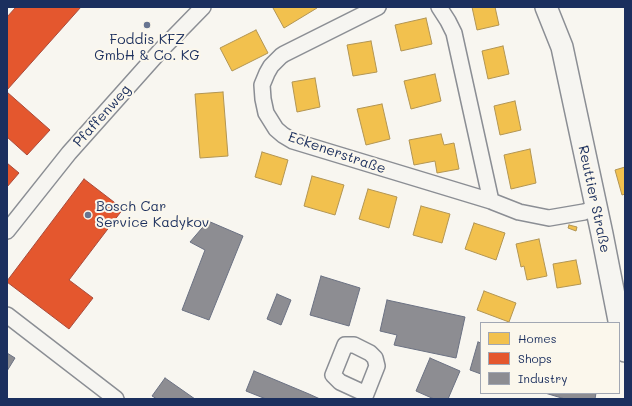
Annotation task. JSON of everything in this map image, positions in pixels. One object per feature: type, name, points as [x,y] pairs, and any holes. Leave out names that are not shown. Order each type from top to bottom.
[{"type":"main road","name":"Reuttier Straße","points":[[546,7],[562,47],[619,322]]},
{"type":"main road","name":"Reuttier Straße","points":[[562,7],[564,14],[562,47]]},
{"type":"main road","name":"Reuttier Straße","points":[[620,326],[625,351]]},
{"type":"street","name":"Pfaffenweg","points":[[7,231],[69,153],[160,51],[203,7]]},
{"type":"street","name":"Eckenerstraße","points":[[378,7],[284,54],[271,66],[264,80],[262,91],[266,113],[276,129],[293,141],[490,201],[519,212],[549,218],[584,212],[596,208]]},
{"type":"street","points":[[439,7],[454,33],[490,201]]},
{"type":"street","points":[[7,315],[116,399]]},
{"type":"building: Homes","points":[[472,7],[495,7],[499,25],[477,30]]},
{"type":"building: Homes","points":[[273,8],[317,8],[284,28]]},
{"type":"building: Homes","points":[[426,18],[432,44],[401,51],[395,25]]},
{"type":"building: Homes","points":[[256,30],[268,53],[232,71],[220,48]]},
{"type":"building: Homes","points":[[371,41],[377,72],[353,76],[347,45]]},
{"type":"building: Homes","points":[[503,46],[509,74],[488,79],[482,51]]},
{"type":"building: Homes","points":[[435,74],[441,101],[411,109],[404,81]]},
{"type":"building: Homes","points":[[315,78],[320,107],[297,112],[292,82]]},
{"type":"building: Homes","points":[[223,92],[228,156],[200,158],[195,94]]},
{"type":"building: Homes","points":[[515,101],[521,130],[500,135],[494,106]]},
{"type":"building: Homes","points":[[382,104],[390,139],[366,145],[357,109]]},
{"type":"building: Homes","points":[[441,134],[444,145],[454,143],[459,169],[437,173],[435,161],[414,165],[409,140]]},
{"type":"building: Homes","points":[[530,149],[536,183],[511,189],[504,155]]},
{"type":"building: Homes","points":[[262,152],[288,160],[281,185],[255,177]]},
{"type":"building: Homes","points":[[625,167],[625,194],[622,195],[615,170]]},
{"type":"building: Homes","points":[[312,176],[344,185],[335,215],[304,206]]},
{"type":"building: Homes","points":[[368,189],[397,197],[389,228],[359,219]]},
{"type":"building: Homes","points":[[421,206],[450,214],[442,243],[413,235]]},
{"type":"building: Homes","points":[[474,223],[505,233],[496,260],[465,249]]},
{"type":"building: Homes","points":[[569,225],[577,227],[576,231],[568,228]]},
{"type":"building: Homes","points":[[539,239],[547,276],[527,280],[524,266],[521,267],[516,244]]},
{"type":"building: Homes","points":[[576,260],[581,284],[557,288],[553,264]]},
{"type":"building: Homes","points":[[484,291],[516,303],[509,322],[477,310]]},
{"type":"building: Shops","points":[[16,7],[81,7],[7,90],[7,17]]},
{"type":"building: Shops","points":[[7,92],[50,130],[27,155],[7,137]]},
{"type":"building: Shops","points":[[7,163],[19,173],[7,187]]},
{"type":"building: Shops","points":[[84,179],[123,209],[69,280],[93,298],[69,329],[7,281]]},
{"type":"building: Industry","points":[[208,221],[243,236],[209,320],[182,310],[205,250],[190,242]]},
{"type":"building: Industry","points":[[321,276],[360,288],[349,326],[310,315]]},
{"type":"building: Industry","points":[[277,294],[291,300],[281,325],[267,319]]},
{"type":"building: Industry","points":[[387,300],[465,317],[456,358],[394,345],[397,335],[380,331]]},
{"type":"building: Industry","points":[[478,342],[480,343],[480,374],[470,370]]},
{"type":"building: Industry","points":[[7,353],[15,358],[7,371]]},
{"type":"building: Industry","points":[[430,358],[460,371],[448,399],[434,399],[416,391]]},
{"type":"building: Industry","points":[[254,371],[320,399],[266,399],[246,391]]},
{"type":"building: Industry","points":[[165,378],[195,399],[157,399],[152,396]]},
{"type":"building: Industry","points":[[548,394],[596,394],[595,399],[565,399]]},
{"type":"place","name":"Foddis KFZ GmbH & Co. KG","points":[[147,25]]},
{"type":"place","name":"Bosch Car Service Kadykov","points":[[88,215]]}]
